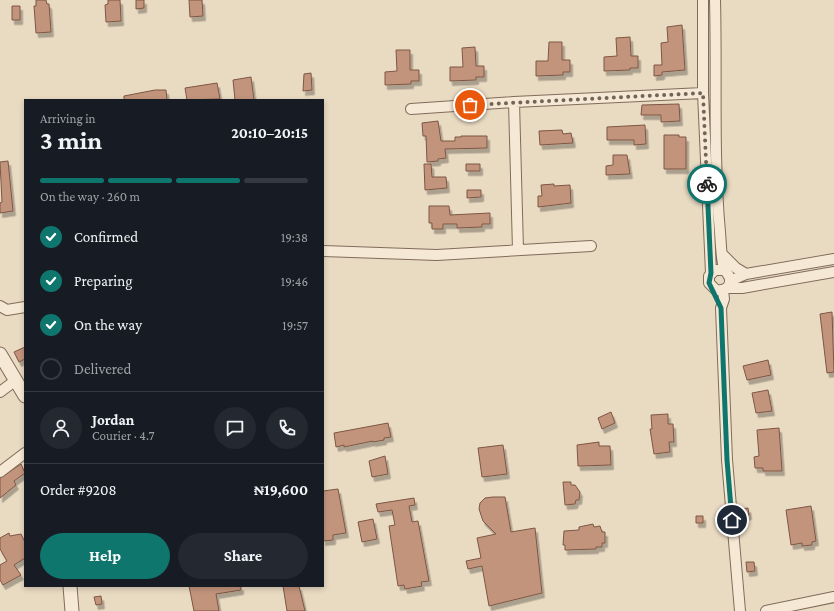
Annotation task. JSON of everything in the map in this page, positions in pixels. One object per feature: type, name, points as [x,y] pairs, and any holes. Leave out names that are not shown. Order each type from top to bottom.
[{"type":"street","points":[[703,0],[703,93],[711,273],[708,280],[723,287],[742,288],[834,272]]},
{"type":"street","points":[[715,0],[717,201],[722,254],[725,270],[728,273],[723,287],[715,299],[721,308],[727,460],[740,611]]},
{"type":"street","points":[[411,109],[514,102],[703,93]]},
{"type":"street","points":[[514,102],[518,250]]},
{"type":"street","points":[[324,251],[437,255],[591,246]]},
{"type":"street","points":[[722,254],[736,268],[746,274]]},
{"type":"street","points":[[723,287],[746,274],[834,259]]},
{"type":"street","points":[[711,273],[720,269],[725,270]]},
{"type":"street","points":[[0,306],[7,310],[24,307]]},
{"type":"street","points":[[0,354],[24,394]]},
{"type":"street","points":[[0,392],[16,380]]},
{"type":"street","points":[[0,472],[24,454]]},
{"type":"street","points":[[70,587],[72,611]]},
{"type":"street","points":[[766,611],[834,597]]},
{"type":"building","points":[[36,0],[46,0],[47,4],[49,4],[51,32],[36,33],[34,6],[36,6]]},
{"type":"building","points":[[108,0],[120,0],[121,21],[106,22],[105,5],[108,4]]},
{"type":"building","points":[[136,0],[144,0],[144,8],[136,9]]},
{"type":"building","points":[[189,0],[202,0],[203,16],[190,17]]},
{"type":"building","points":[[12,6],[20,6],[20,20],[12,20]]},
{"type":"building","points":[[682,25],[685,70],[662,72],[662,75],[654,76],[654,65],[662,65],[661,43],[668,42],[667,27]]},
{"type":"building","points":[[630,37],[631,56],[638,56],[638,68],[630,68],[630,70],[604,71],[604,57],[617,56],[616,38]]},
{"type":"building","points":[[549,42],[562,42],[562,60],[570,60],[570,72],[563,72],[563,75],[536,76],[536,61],[548,61]]},
{"type":"building","points":[[475,47],[476,66],[484,66],[484,77],[476,77],[476,80],[450,81],[450,67],[463,67],[462,48]]},
{"type":"building","points":[[396,50],[410,50],[410,70],[419,70],[419,81],[411,81],[411,84],[385,85],[385,72],[397,71]]},
{"type":"building","points":[[311,73],[312,90],[303,91],[304,74]]},
{"type":"building","points":[[251,77],[254,99],[235,99],[233,80]]},
{"type":"building","points":[[217,83],[220,99],[187,99],[185,88]]},
{"type":"building","points":[[155,90],[166,90],[167,99],[124,99],[124,96]]},
{"type":"building","points":[[679,104],[680,121],[661,122],[661,115],[641,115],[642,105]]},
{"type":"building","points":[[438,121],[441,141],[455,141],[455,137],[461,136],[487,136],[487,148],[445,149],[446,158],[438,159],[438,161],[427,162],[426,136],[423,136],[422,123]]},
{"type":"building","points":[[645,125],[646,144],[634,145],[634,140],[607,140],[607,127]]},
{"type":"building","points":[[562,130],[563,134],[571,133],[573,143],[540,145],[539,131]]},
{"type":"building","points":[[664,135],[679,135],[679,137],[686,137],[686,169],[664,169]]},
{"type":"building","points":[[613,155],[627,155],[630,174],[606,175],[606,166],[613,165]]},
{"type":"building","points":[[8,161],[13,211],[0,213],[0,203],[2,202],[0,162]]},
{"type":"building","points":[[424,164],[431,164],[432,177],[446,177],[447,188],[425,190]]},
{"type":"building","points":[[466,164],[480,164],[480,171],[466,171]]},
{"type":"building","points":[[554,184],[554,186],[570,185],[571,203],[538,207],[538,196],[542,196],[541,185]]},
{"type":"building","points":[[467,190],[481,190],[481,197],[467,198]]},
{"type":"building","points":[[429,206],[449,206],[450,215],[490,213],[490,224],[482,224],[482,227],[457,228],[457,224],[443,224],[443,229],[432,229],[432,223],[429,223]]},
{"type":"building","points":[[832,312],[834,372],[827,373],[820,314]]},
{"type":"building","points":[[24,347],[24,360],[19,362],[14,352]]},
{"type":"building","points":[[768,360],[771,375],[747,380],[743,366]]},
{"type":"building","points":[[768,390],[772,411],[756,413],[752,393]]},
{"type":"building","points":[[611,412],[615,423],[602,429],[598,418]]},
{"type":"building","points":[[668,414],[668,424],[673,424],[674,442],[669,442],[670,452],[654,454],[650,429],[652,429],[651,415]]},
{"type":"building","points":[[388,423],[391,437],[373,442],[336,447],[334,433]]},
{"type":"building","points":[[779,428],[782,471],[763,471],[763,468],[755,468],[754,457],[759,456],[757,430]]},
{"type":"building","points":[[599,442],[599,446],[610,446],[611,465],[578,466],[577,445]]},
{"type":"building","points":[[503,445],[507,474],[482,477],[478,448]]},
{"type":"building","points":[[385,456],[388,474],[372,477],[369,461]]},
{"type":"building","points":[[21,464],[24,474],[14,481],[16,485],[0,498],[0,478]]},
{"type":"building","points":[[563,482],[571,482],[571,485],[575,485],[580,492],[579,500],[576,500],[575,504],[565,505]]},
{"type":"building","points":[[338,489],[346,533],[333,535],[333,540],[324,541],[324,491]]},
{"type":"building","points":[[505,497],[511,532],[535,528],[542,593],[489,606],[482,566],[468,569],[466,561],[481,558],[477,538],[496,534],[483,521],[479,509],[480,503],[485,498]]},
{"type":"building","points":[[414,498],[415,505],[409,506],[412,522],[418,521],[429,581],[421,582],[422,586],[405,589],[404,585],[398,586],[389,526],[395,525],[392,510],[378,512],[376,504]]},
{"type":"building","points":[[811,506],[816,541],[812,542],[812,545],[802,546],[802,543],[791,545],[786,510]]},
{"type":"building","points":[[748,508],[749,515],[741,516],[740,509]]},
{"type":"building","points":[[696,516],[703,516],[703,523],[696,523]]},
{"type":"building","points":[[373,519],[377,539],[362,542],[358,522]]},
{"type":"building","points":[[593,524],[594,527],[600,526],[602,532],[605,532],[605,543],[602,543],[602,547],[596,547],[596,549],[565,550],[565,545],[563,545],[564,531],[579,530],[579,527]]},
{"type":"building","points":[[9,533],[10,536],[21,534],[24,540],[24,559],[14,565],[21,575],[3,585],[0,580],[0,565],[7,561],[0,549],[0,538]]},
{"type":"building","points":[[746,562],[754,562],[755,571],[747,572]]},
{"type":"building","points":[[189,587],[241,587],[241,590],[216,594],[219,611],[194,611]]},
{"type":"building","points":[[283,587],[299,587],[305,611],[287,611]]},
{"type":"building","points":[[101,596],[102,604],[96,605],[94,597]]},
{"type":"way so far","points":[[470,105],[703,93],[707,184]]},
{"type":"route","points":[[707,184],[711,273],[708,280],[713,289],[715,299],[721,308],[727,460],[732,520]]}]
